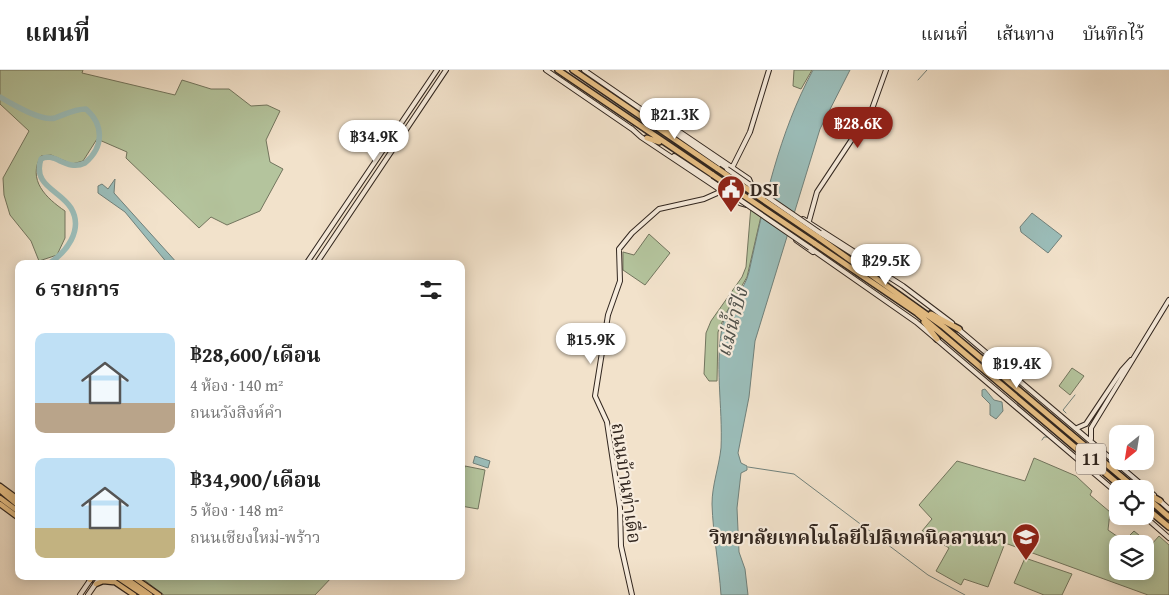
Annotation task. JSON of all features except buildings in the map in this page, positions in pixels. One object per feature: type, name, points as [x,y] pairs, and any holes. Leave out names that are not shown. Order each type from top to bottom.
[{"type":"highway","name":"11","points":[[558,70],[812,245],[917,313],[1114,480]]},
{"type":"highway","name":"11","points":[[573,70],[819,235],[917,306],[1127,480]]},
{"type":"highway","points":[[662,124],[680,143]]},
{"type":"highway","points":[[647,138],[667,145]]},
{"type":"highway","points":[[917,306],[959,329]]},
{"type":"highway","points":[[917,313],[938,339]]},
{"type":"highway","points":[[1154,497],[1160,501]]},
{"type":"highway","points":[[1154,504],[1169,517]]},
{"type":"highway","points":[[1154,515],[1169,528]]},
{"type":"main road","points":[[309,260],[437,70]]},
{"type":"main road","points":[[319,260],[446,70]]},
{"type":"main road","points":[[546,70],[747,206],[751,184],[749,179],[668,124],[647,113]]},
{"type":"main road","points":[[584,70],[819,235],[903,286]]},
{"type":"main road","points":[[732,168],[750,132],[769,70]]},
{"type":"main road","points":[[809,221],[817,192],[869,115],[886,70]]},
{"type":"main road","points":[[631,128],[641,137],[717,188],[812,245],[916,322],[1109,485]]},
{"type":"main road","points":[[388,144],[394,148]]},
{"type":"main road","name":"ถนนบ้านท่าเดื่อ","points":[[632,595],[621,546],[620,508],[607,422],[595,396],[608,314],[620,281],[619,249],[632,233],[659,209],[704,199],[717,188]]},
{"type":"main road","name":"ถนนบ้านท่าเดื่อ","points":[[710,195],[723,190]]},
{"type":"main road","points":[[916,322],[796,240],[800,221],[803,219],[809,221],[880,268],[959,329],[1091,439],[1169,508]]},
{"type":"main road","points":[[1091,439],[1091,428],[1169,300]]},
{"type":"main road","points":[[1077,428],[1086,424],[1134,357]]},
{"type":"main road","points":[[1110,388],[1115,391]]},
{"type":"main road","points":[[0,486],[15,497]]},
{"type":"main road","points":[[0,490],[15,503]]},
{"type":"main road","points":[[0,498],[15,509]]},
{"type":"main road","points":[[0,504],[15,515]]},
{"type":"main road","points":[[1154,525],[1169,538]]},
{"type":"main road","points":[[80,595],[90,580]]},
{"type":"main road","points":[[88,595],[98,580]]},
{"type":"main road","points":[[96,584],[107,580]]},
{"type":"main road","points":[[117,580],[134,595]]},
{"type":"main road","points":[[118,580],[144,595]]},
{"type":"main road","points":[[129,580],[150,595]]},
{"type":"main road","points":[[138,580],[159,595]]},
{"type":"green space","points":[[0,70],[83,70],[82,73],[175,95],[182,80],[211,89],[229,89],[251,106],[267,105],[280,111],[266,140],[270,162],[283,169],[260,211],[227,225],[211,217],[199,228],[126,158],[127,152],[97,139],[83,161],[72,164],[51,155],[41,156],[37,165],[37,181],[45,194],[65,211],[65,238],[57,255],[39,260],[31,241],[10,215],[4,195],[3,178],[29,131],[0,104]]},
{"type":"green space","points":[[794,70],[812,70],[801,89],[793,86]]},
{"type":"green space","points":[[757,184],[767,190],[747,277],[726,313],[718,332],[717,381],[709,381],[704,374],[706,333],[711,321],[742,277],[746,267],[751,206]]},
{"type":"green space","points":[[649,234],[670,253],[645,285],[623,270],[623,252],[634,255]]},
{"type":"green space","points":[[1072,368],[1084,376],[1070,395],[1059,386]]},
{"type":"green space","points":[[1034,458],[1076,476],[1092,491],[1090,495],[1109,511],[1108,530],[1115,535],[1109,535],[1109,580],[1154,580],[1154,542],[1159,536],[1169,545],[1169,595],[1148,595],[1005,543],[988,587],[964,579],[961,585],[936,571],[949,548],[922,531],[932,519],[919,505],[957,461],[1025,481]]},
{"type":"green space","points":[[465,466],[485,470],[478,509],[465,507]]},
{"type":"green space","points":[[1134,531],[1139,535],[1130,535]]},
{"type":"green space","points":[[1025,558],[1072,574],[1062,595],[1044,595],[1014,583]]},
{"type":"green space","points":[[144,580],[329,580],[315,595],[164,595]]},
{"type":"water","name":"แม่น้ำปิง","points":[[813,70],[850,70],[820,129],[755,341],[749,397],[738,453],[741,463],[747,466],[747,470],[741,473],[737,508],[739,552],[745,569],[748,595],[721,595],[712,504],[721,448],[720,338],[725,316],[747,279],[767,194],[782,143],[801,94]]},
{"type":"water","points":[[115,179],[114,193],[174,260],[165,260],[125,212],[98,193],[98,186],[102,184],[108,189]]},
{"type":"water","points":[[1032,213],[1062,236],[1048,253],[1021,232],[1020,227]]},
{"type":"water","points":[[985,389],[994,400],[1002,402],[1003,411],[996,419],[990,415],[990,404],[982,396],[982,390]]},
{"type":"water","points":[[475,456],[490,461],[488,468],[473,463]]},
{"type":"pier","points":[[765,192],[795,213],[789,236],[759,214]]},
{"type":"waterway","points":[[918,80],[927,70]]},
{"type":"waterway","points":[[0,97],[27,112],[49,119],[86,109],[92,115],[99,129],[96,150],[85,163],[72,165],[46,157],[41,159],[40,176],[71,208],[75,224],[74,232],[67,247],[54,260]]},
{"type":"waterway","points":[[1066,413],[1063,410],[1075,395]]},
{"type":"waterway","points":[[1042,440],[1044,437],[1047,437]]},
{"type":"waterway","points":[[748,467],[794,474],[928,575],[965,595]]},
{"type":"place","name":"DSI","points":[[731,213]]},
{"type":"place","name":"วิทยาลัยเทคโนโลยีโปลิเทคนิคลานนา","points":[[1026,561]]}]
